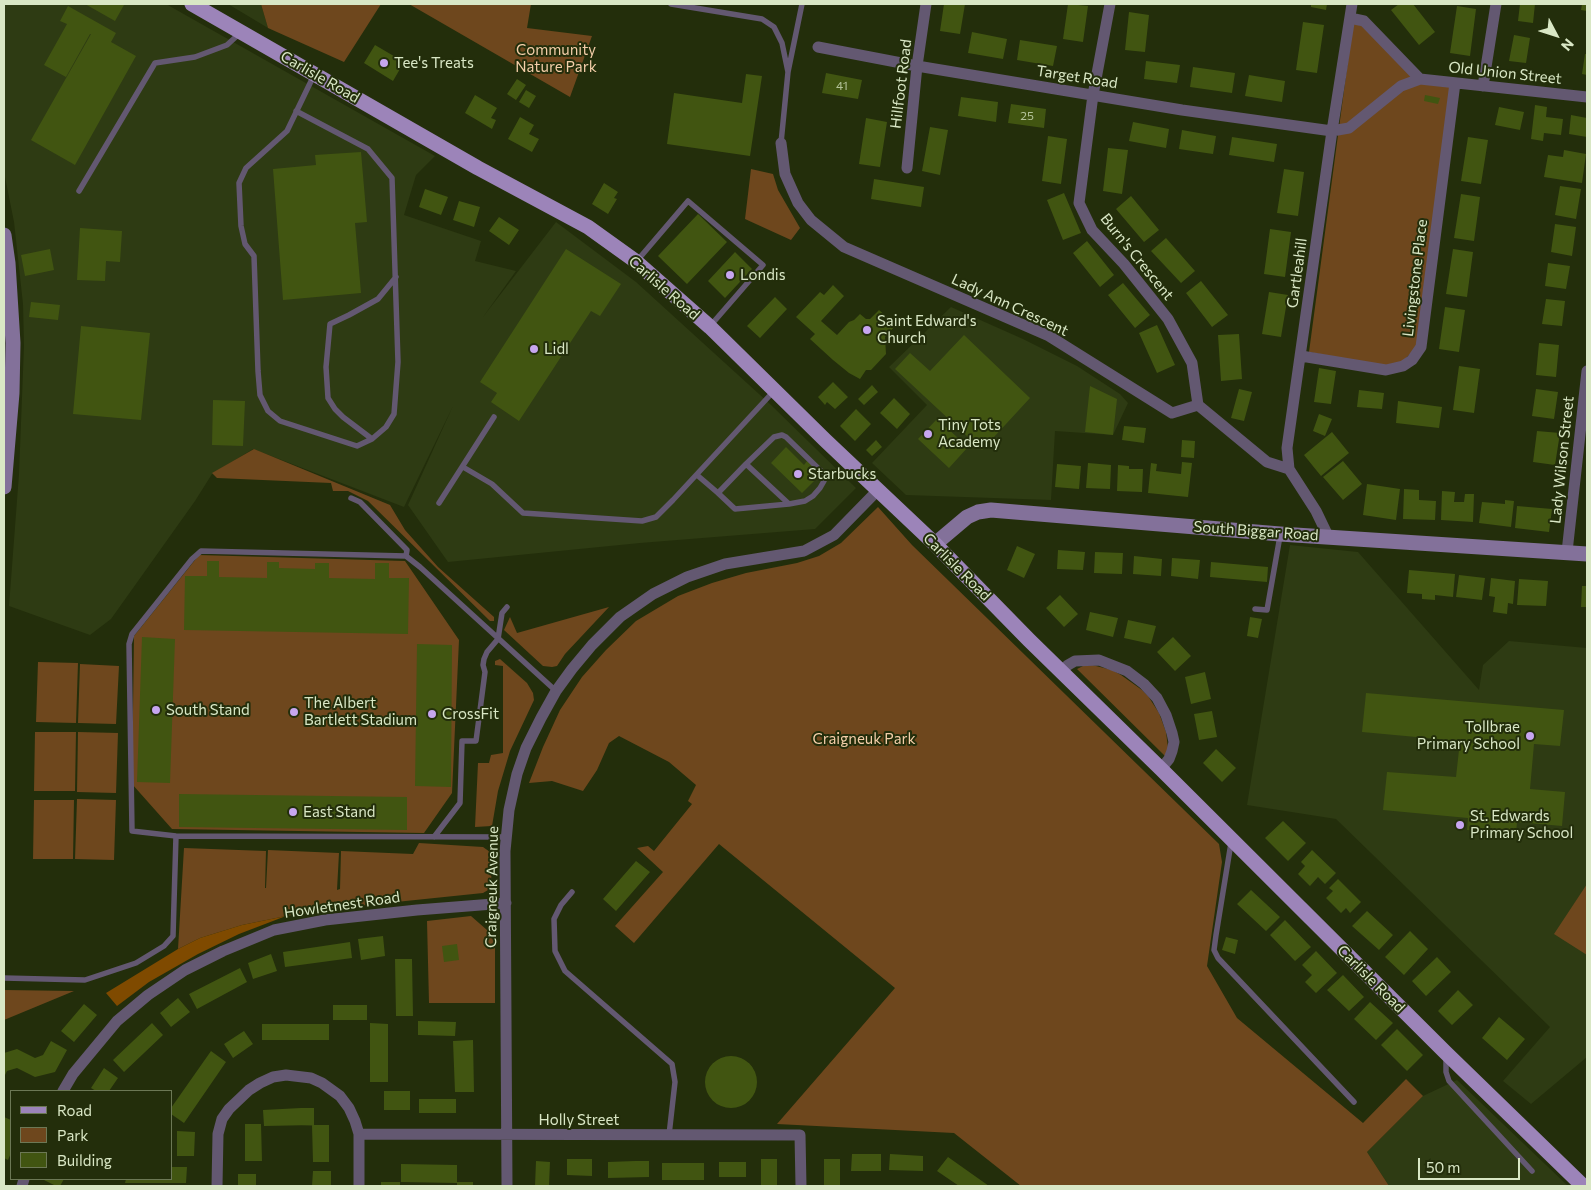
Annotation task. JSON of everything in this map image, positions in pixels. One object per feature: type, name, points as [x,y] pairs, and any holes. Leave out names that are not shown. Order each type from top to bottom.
[{"type":"main road","name":"Carlisle Road","points":[[192,4],[478,168],[588,227],[636,262],[710,327],[935,544],[1232,841],[1583,1186]]},
{"type":"street","name":"Hillfoot Road","points":[[907,168],[917,66],[926,4]]},
{"type":"street","name":"Burn's Crescent","points":[[1110,4],[1093,95],[1080,203],[1092,230],[1124,264],[1168,319],[1192,362],[1198,405]]},
{"type":"street","name":"Gartleahill","points":[[1328,536],[1316,511],[1289,469],[1287,448],[1352,4]]},
{"type":"street","points":[[1484,86],[1496,4]]},
{"type":"street","points":[[1332,131],[1349,128],[1401,86],[1420,79],[1364,21],[1350,18]]},
{"type":"street","name":"Target Road","points":[[818,47],[917,66],[1182,110],[1332,131]]},
{"type":"street","name":"Old Union Street","points":[[1420,79],[1587,97]]},
{"type":"street","name":"Livingstone Place","points":[[1301,356],[1386,370],[1403,366],[1412,360],[1421,347],[1455,83]]},
{"type":"street","name":"Lady Ann Crescent","points":[[781,143],[785,174],[798,203],[810,220],[844,247],[1049,336],[1172,412],[1198,405]]},
{"type":"street","points":[[4,235],[13,325],[4,487]]},
{"type":"street","name":"Lady Wilson Street","points":[[1567,552],[1587,371]]},
{"type":"street","points":[[1198,405],[1267,462],[1289,469]]},
{"type":"street","name":"Craigneuk Avenue","points":[[507,1186],[506,837],[509,810],[517,774],[526,748],[556,691],[592,645],[620,617],[653,594],[687,577],[725,564],[804,551],[834,535],[878,490]]},
{"type":"street","name":"South Biggar Road","points":[[935,544],[967,517],[978,512],[991,510],[1280,534],[1587,554]]},
{"type":"street","points":[[1061,671],[1075,661],[1099,660],[1126,672],[1144,684],[1157,698],[1172,732],[1174,742],[1172,751],[1169,759],[1161,769]]},
{"type":"street","name":"Howletnest Road","points":[[64,1090],[73,1074],[117,1021],[148,995],[185,970],[223,951],[274,930],[325,920],[506,903]]},
{"type":"street","points":[[217,1186],[218,1134],[222,1119],[229,1109],[260,1082],[286,1075],[311,1078],[322,1083],[340,1096],[349,1108],[359,1134],[359,1186]]},
{"type":"street","name":"Holly Street","points":[[359,1134],[800,1135],[802,1186]]},
{"type":"lane","points":[[671,4],[762,18],[774,27],[782,43],[788,72]]},
{"type":"lane","points":[[781,143],[788,72],[802,4]]},
{"type":"lane","points":[[80,191],[155,63],[195,58],[227,45],[241,32]]},
{"type":"lane","points":[[296,111],[368,149],[392,178],[398,362],[394,414],[386,427],[372,439],[358,446],[280,421],[268,411],[260,395],[254,256],[245,244],[241,226],[239,183],[246,168],[287,131],[296,111],[314,74]]},
{"type":"lane","points":[[636,262],[688,201],[763,265],[710,327]]},
{"type":"lane","points":[[372,439],[339,413],[328,398],[326,367],[330,324],[378,299],[396,277]]},
{"type":"lane","points":[[463,467],[492,484],[523,513],[642,521],[656,517],[775,391]]},
{"type":"lane","points":[[439,503],[494,417]]},
{"type":"lane","points":[[697,475],[735,509],[806,501],[820,488],[824,481],[824,475],[782,435],[774,437],[718,493]]},
{"type":"lane","points":[[746,464],[789,504]]},
{"type":"lane","points":[[351,498],[360,502],[407,550],[406,556]]},
{"type":"lane","points":[[1255,609],[1267,610],[1280,534]]},
{"type":"lane","points":[[506,837],[311,838],[176,836],[132,831],[129,644],[132,634],[192,559],[201,551],[406,556],[556,691]]},
{"type":"lane","points":[[434,837],[460,803],[462,741],[476,741],[485,672],[484,659],[487,652],[498,639],[502,613],[507,607]]},
{"type":"lane","points":[[4,978],[86,980],[136,964],[164,946],[173,936],[176,836]]},
{"type":"lane","points":[[1232,841],[1214,950],[1218,958],[1354,1102]]},
{"type":"lane","points":[[572,892],[560,905],[554,919],[555,951],[565,971],[672,1064],[675,1082],[669,1135]]},
{"type":"lane","points":[[1446,1053],[1446,1072],[1449,1082],[1532,1171]]},
{"type":"shaded area","points":[[4,4],[166,4],[435,156],[416,175],[404,215],[481,241],[475,261],[516,271],[483,317],[556,222],[636,282],[770,404],[856,488],[815,529],[640,543],[448,562],[408,505],[453,406],[404,507],[253,449],[212,474],[111,619],[90,635],[9,606],[19,474],[24,346],[23,304],[14,222],[4,172]]},
{"type":"shaded area","points":[[228,4],[261,4],[268,28]]},
{"type":"shaded area","points":[[951,307],[1023,339],[1077,366],[1120,394],[1128,403],[1113,435],[1055,431],[1051,500],[906,495],[872,463],[927,405],[889,367]]},
{"type":"shaded area","name":"St. Edwards Primary School","points":[[1290,545],[1358,552],[1479,690],[1483,665],[1509,641],[1587,648],[1587,1057],[1531,1104],[1503,1081],[1550,1027],[1336,819],[1247,805]]},
{"type":"shaded area","points":[[286,916],[239,934],[198,954],[149,982],[117,1006],[106,993],[178,949],[200,938],[242,925]]},
{"type":"shaded area","points":[[1457,1080],[1568,1186],[1389,1186],[1367,1152],[1423,1096]]},
{"type":"green space","points":[[261,4],[381,4],[344,62],[268,28]]},
{"type":"green space","name":"Community Nature Park","points":[[409,4],[531,4],[527,28],[592,36],[570,97]]},
{"type":"green space","points":[[1353,23],[1362,26],[1419,83],[1452,86],[1419,345],[1401,363],[1385,367],[1309,352]]},
{"type":"green space","points":[[751,169],[773,174],[778,190],[800,228],[791,240],[745,219]]},
{"type":"green space","points":[[254,449],[390,505],[405,530],[438,567],[494,617],[494,621],[490,621],[368,501],[348,491],[333,491],[331,483],[217,478],[212,473]]},
{"type":"green space","name":"Craigneuk Park","points":[[878,507],[912,545],[1219,844],[1222,862],[1207,966],[1237,1018],[1363,1123],[1406,1079],[1423,1096],[1367,1152],[1389,1186],[1021,1186],[954,1133],[777,1124],[895,988],[719,844],[634,943],[615,926],[663,872],[637,848],[648,846],[654,851],[692,804],[688,801],[696,785],[669,762],[619,736],[609,743],[597,770],[583,791],[552,781],[529,783],[560,710],[582,677],[636,621],[678,596],[712,583],[819,556],[841,543]]},
{"type":"green space","name":"The Albert Bartlett Stadium","points":[[199,555],[405,561],[459,640],[452,793],[424,833],[172,829],[132,784],[134,636]]},
{"type":"green space","points":[[609,607],[565,654],[557,666],[543,666],[504,630],[510,617],[517,633]]},
{"type":"green space","points":[[500,659],[527,683],[533,693],[534,700],[510,751],[498,791],[492,826],[475,827],[478,763],[489,763],[491,755],[503,753],[503,666],[495,665],[495,661]]},
{"type":"green space","points":[[38,662],[78,663],[76,723],[36,722]]},
{"type":"green space","points":[[80,664],[119,666],[116,724],[78,723]]},
{"type":"green space","points":[[1092,665],[1112,670],[1148,696],[1159,713],[1166,732],[1168,748],[1165,756],[1077,669]]},
{"type":"green space","points":[[35,732],[76,732],[75,791],[34,791]]},
{"type":"green space","points":[[78,732],[118,733],[116,793],[77,792]]},
{"type":"green space","points":[[77,799],[116,800],[114,860],[75,859]]},
{"type":"green space","points":[[34,800],[74,800],[73,859],[33,859]]},
{"type":"green space","points":[[419,843],[483,847],[490,852],[492,857],[491,885],[488,890],[483,893],[338,908],[286,916],[242,925],[200,938],[178,949],[184,848],[266,851],[265,888],[268,850],[339,853],[337,890],[340,889],[341,851],[413,854]]},
{"type":"green space","points":[[1587,884],[1587,955],[1554,934]]},
{"type":"green space","points":[[471,916],[495,937],[495,1003],[429,1003],[427,921]]},
{"type":"green space","points":[[4,990],[74,991],[4,1020]]},
{"type":"building","points":[[85,4],[122,4],[124,5],[115,21]]},
{"type":"building","points":[[944,4],[965,4],[960,34],[940,31]]},
{"type":"building","points":[[1068,4],[1088,6],[1083,42],[1063,39]]},
{"type":"building","points":[[1311,4],[1327,4],[1326,10],[1311,7]]},
{"type":"building","points":[[1399,4],[1413,4],[1435,32],[1419,45],[1391,10]]},
{"type":"building","points":[[1520,4],[1535,4],[1533,23],[1518,21]]},
{"type":"building","points":[[1582,4],[1587,4],[1587,11],[1581,10]]},
{"type":"building","points":[[68,6],[116,33],[111,42],[136,56],[75,165],[31,140],[91,34],[66,77],[44,65],[67,24],[60,21]]},
{"type":"building","points":[[1457,6],[1476,9],[1470,56],[1450,53]]},
{"type":"building","points":[[1129,12],[1149,15],[1145,52],[1125,50]]},
{"type":"building","points":[[1303,22],[1324,25],[1317,73],[1296,70]]},
{"type":"building","points":[[972,32],[1007,39],[1003,59],[968,53]]},
{"type":"building","points":[[1514,35],[1530,38],[1526,63],[1509,61]]},
{"type":"building","points":[[1020,40],[1057,46],[1053,66],[1017,60]]},
{"type":"building","name":"Tee's Treats","points":[[375,45],[404,62],[393,81],[364,63]]},
{"type":"building","points":[[1585,54],[1587,54],[1587,75],[1582,74]]},
{"type":"building","points":[[1146,61],[1180,65],[1177,83],[1144,79]]},
{"type":"building","points":[[1193,67],[1235,73],[1232,93],[1190,87]]},
{"type":"building","points":[[826,73],[862,80],[858,99],[822,93]]},
{"type":"building","points":[[746,74],[762,76],[750,156],[667,144],[674,93],[742,103]]},
{"type":"building","points":[[1249,75],[1285,81],[1282,102],[1245,96]]},
{"type":"building","points":[[517,79],[526,85],[516,100],[507,94]]},
{"type":"building","points":[[526,90],[536,96],[529,108],[519,102]]},
{"type":"building","points":[[475,95],[497,108],[491,118],[496,120],[492,129],[465,113]]},
{"type":"building","points":[[1425,95],[1440,98],[1438,104],[1424,101]]},
{"type":"building","points":[[961,97],[998,102],[996,122],[958,116]]},
{"type":"building","points":[[1011,104],[1046,109],[1044,128],[1008,123]]},
{"type":"building","points":[[1535,105],[1547,107],[1546,117],[1563,119],[1561,135],[1544,133],[1543,141],[1531,139]]},
{"type":"building","points":[[1499,107],[1524,112],[1520,130],[1495,125]]},
{"type":"building","points":[[1571,115],[1587,118],[1587,137],[1569,134]]},
{"type":"building","points":[[520,117],[534,125],[529,134],[539,139],[532,152],[508,139]]},
{"type":"building","points":[[866,118],[887,122],[880,167],[859,164]]},
{"type":"building","points":[[1133,122],[1169,129],[1166,148],[1129,141]]},
{"type":"building","points":[[930,127],[948,130],[940,175],[922,171]]},
{"type":"building","points":[[1182,130],[1216,136],[1213,154],[1179,149]]},
{"type":"building","points":[[1048,136],[1067,139],[1061,184],[1042,181]]},
{"type":"building","points":[[1232,137],[1277,144],[1274,162],[1229,155]]},
{"type":"building","points":[[1468,137],[1488,140],[1481,184],[1461,181]]},
{"type":"building","points":[[1108,148],[1128,150],[1122,194],[1103,191]]},
{"type":"building","points":[[1564,150],[1586,154],[1582,183],[1544,177],[1548,155],[1563,157]]},
{"type":"building","points":[[361,152],[367,222],[355,223],[361,293],[283,300],[273,169],[316,165],[315,155]]},
{"type":"building","points":[[1284,169],[1304,172],[1298,216],[1277,213]]},
{"type":"building","points":[[874,179],[924,187],[921,207],[871,199]]},
{"type":"building","points":[[604,183],[618,192],[614,198],[617,199],[608,214],[592,204]]},
{"type":"building","points":[[1560,186],[1581,189],[1576,219],[1555,215]]},
{"type":"building","points":[[425,189],[448,197],[441,215],[419,207]]},
{"type":"building","points":[[1064,193],[1081,233],[1063,240],[1047,200]]},
{"type":"building","points":[[1461,194],[1480,197],[1474,241],[1454,238]]},
{"type":"building","points":[[1131,196],[1159,230],[1144,242],[1116,209]]},
{"type":"building","points":[[459,201],[480,207],[474,227],[453,220]]},
{"type":"building","points":[[698,214],[727,242],[687,284],[658,256]]},
{"type":"building","points":[[499,217],[519,230],[509,245],[489,231]]},
{"type":"building","points":[[1555,224],[1576,227],[1572,256],[1551,252]]},
{"type":"building","points":[[80,228],[122,231],[120,262],[106,261],[105,281],[77,280]]},
{"type":"building","points":[[1270,229],[1291,232],[1285,277],[1264,274]]},
{"type":"building","points":[[1166,238],[1195,271],[1181,283],[1151,251]]},
{"type":"building","points":[[1087,241],[1114,275],[1100,287],[1073,253]]},
{"type":"building","points":[[50,249],[54,270],[25,276],[21,255]]},
{"type":"building","name":"Lidl","points":[[566,249],[621,284],[600,316],[591,311],[519,421],[491,402],[497,393],[480,382]]},
{"type":"building","points":[[1453,249],[1473,252],[1467,297],[1446,294]]},
{"type":"building","name":"Londis","points":[[735,252],[752,269],[725,298],[708,281]]},
{"type":"building","points":[[1548,263],[1570,266],[1566,289],[1545,286]]},
{"type":"building","points":[[1201,281],[1228,315],[1212,327],[1186,293]]},
{"type":"building","points":[[1123,283],[1150,315],[1135,328],[1108,295]]},
{"type":"building","name":"Saint Edward's Church","points":[[833,285],[844,296],[821,321],[837,335],[849,322],[860,314],[866,319],[870,319],[879,310],[896,325],[885,337],[886,354],[871,370],[866,370],[860,379],[849,373],[810,339],[815,334],[796,317],[820,292],[824,295]]},
{"type":"building","points":[[1269,292],[1288,295],[1281,337],[1262,334]]},
{"type":"building","points":[[775,297],[787,309],[760,338],[747,326]]},
{"type":"building","points":[[1546,299],[1565,301],[1562,326],[1542,324]]},
{"type":"building","points":[[31,302],[60,305],[58,320],[29,317]]},
{"type":"building","points":[[1445,307],[1465,310],[1459,352],[1439,349]]},
{"type":"building","points":[[1157,325],[1175,365],[1157,373],[1139,333]]},
{"type":"building","points":[[81,326],[150,333],[141,420],[73,414]]},
{"type":"building","points":[[1239,334],[1242,379],[1221,381],[1218,335]]},
{"type":"building","points":[[964,335],[1030,398],[982,450],[895,369],[910,353],[930,371]]},
{"type":"building","points":[[1539,343],[1559,345],[1556,377],[1536,375]]},
{"type":"building","points":[[1459,366],[1480,369],[1474,413],[1453,410]]},
{"type":"building","points":[[1319,368],[1336,371],[1331,404],[1314,402]]},
{"type":"building","points":[[833,382],[848,397],[835,409],[827,402],[825,405],[818,397]]},
{"type":"building","points":[[872,385],[878,392],[864,405],[858,399]]},
{"type":"building","points":[[1090,386],[1117,399],[1113,435],[1085,432]]},
{"type":"building","points":[[1239,389],[1252,392],[1244,421],[1231,418]]},
{"type":"building","points":[[1536,389],[1558,392],[1554,419],[1532,416]]},
{"type":"building","points":[[1359,390],[1384,393],[1382,409],[1357,407]]},
{"type":"building","points":[[894,398],[910,414],[897,429],[880,413]]},
{"type":"building","points":[[213,400],[245,401],[243,446],[212,445]]},
{"type":"building","points":[[1398,401],[1442,407],[1439,428],[1396,423]]},
{"type":"building","points":[[856,409],[871,424],[855,441],[840,426]]},
{"type":"building","points":[[1319,414],[1332,419],[1325,436],[1313,431]]},
{"type":"building","points":[[937,419],[968,447],[949,468],[918,439]]},
{"type":"building","points":[[1124,426],[1146,428],[1144,443],[1122,440]]},
{"type":"building","points":[[1537,431],[1560,433],[1555,465],[1533,462]]},
{"type":"building","points":[[1332,432],[1349,453],[1321,476],[1304,455]]},
{"type":"building","points":[[876,440],[882,447],[872,456],[866,450]]},
{"type":"building","points":[[1182,440],[1195,441],[1194,458],[1181,457]]},
{"type":"building","name":"Starbucks","points":[[786,447],[804,465],[807,461],[813,466],[809,470],[817,478],[802,493],[771,463]]},
{"type":"building","points":[[1343,461],[1362,484],[1343,500],[1323,477]]},
{"type":"building","points":[[1182,462],[1192,463],[1188,497],[1148,493],[1151,463],[1157,464],[1156,471],[1181,474]]},
{"type":"building","points":[[1088,463],[1111,465],[1110,489],[1086,488]]},
{"type":"building","points":[[1057,464],[1081,466],[1079,489],[1055,487]]},
{"type":"building","points":[[1118,465],[1129,466],[1129,469],[1143,469],[1142,492],[1117,491]]},
{"type":"building","points":[[1367,484],[1400,489],[1396,520],[1363,515]]},
{"type":"building","points":[[1404,489],[1419,490],[1419,500],[1436,501],[1435,520],[1403,519]]},
{"type":"building","points":[[1442,491],[1455,492],[1454,502],[1464,502],[1465,494],[1474,494],[1473,522],[1441,520]]},
{"type":"building","points":[[1505,500],[1514,501],[1511,527],[1479,523],[1482,502],[1505,504]]},
{"type":"building","points":[[1517,506],[1552,509],[1549,532],[1515,528]]},
{"type":"building","points":[[1017,546],[1035,554],[1024,578],[1007,570]]},
{"type":"building","points":[[1058,550],[1085,552],[1083,570],[1057,569]]},
{"type":"building","points":[[1095,552],[1123,553],[1122,574],[1094,573]]},
{"type":"building","points":[[1134,556],[1162,559],[1161,576],[1133,574]]},
{"type":"building","points":[[1172,558],[1200,560],[1198,579],[1171,576]]},
{"type":"building","points":[[207,561],[219,561],[219,577],[267,578],[267,562],[279,562],[279,568],[315,569],[315,563],[329,563],[329,578],[375,579],[375,563],[389,563],[389,578],[409,578],[408,634],[184,630],[185,576],[207,576]]},
{"type":"building","points":[[1211,562],[1268,567],[1267,582],[1210,577]]},
{"type":"building","points":[[1409,570],[1455,574],[1453,597],[1435,595],[1435,600],[1422,599],[1422,594],[1407,593]]},
{"type":"building","points":[[1459,575],[1485,578],[1482,600],[1456,597]]},
{"type":"building","points":[[1491,578],[1515,581],[1513,604],[1508,603],[1507,614],[1493,612],[1495,597],[1489,596]]},
{"type":"building","points":[[1519,579],[1548,581],[1546,606],[1517,605]]},
{"type":"building","points":[[1582,586],[1587,586],[1587,607],[1581,607]]},
{"type":"building","points":[[1060,595],[1078,614],[1064,627],[1046,608]]},
{"type":"building","points":[[1090,612],[1118,618],[1113,637],[1086,630]]},
{"type":"building","points":[[1250,617],[1262,619],[1258,638],[1247,636]]},
{"type":"building","points":[[1128,620],[1156,626],[1151,644],[1124,638]]},
{"type":"building","name":"South Stand","points":[[142,637],[175,639],[170,783],[137,782]]},
{"type":"building","points":[[1173,637],[1191,656],[1175,671],[1157,652]]},
{"type":"building","points":[[417,644],[452,645],[451,787],[415,786]]},
{"type":"building","points":[[1205,672],[1211,699],[1191,704],[1185,677]]},
{"type":"building","points":[[1366,693],[1564,710],[1560,746],[1534,744],[1530,789],[1565,792],[1562,826],[1517,822],[1516,834],[1467,830],[1468,818],[1383,810],[1387,772],[1456,777],[1460,741],[1362,732]]},
{"type":"building","points":[[1212,711],[1217,737],[1199,740],[1194,714]]},
{"type":"building","points":[[1216,749],[1236,768],[1222,782],[1203,763]]},
{"type":"building","name":"East Stand","points":[[179,794],[407,797],[407,830],[179,827]]},
{"type":"building","points":[[1283,821],[1306,843],[1288,861],[1265,838]]},
{"type":"building","points":[[1312,850],[1336,873],[1325,884],[1318,877],[1310,886],[1298,874],[1305,866],[1301,862]]},
{"type":"building","points":[[636,861],[650,872],[616,911],[603,899]]},
{"type":"building","points":[[1338,879],[1361,902],[1350,913],[1346,908],[1341,913],[1326,898],[1333,891],[1329,888]]},
{"type":"building","points":[[1251,890],[1280,917],[1266,931],[1237,904]]},
{"type":"building","points":[[1367,911],[1393,935],[1379,950],[1352,926]]},
{"type":"building","points":[[1285,920],[1311,947],[1295,961],[1270,935]]},
{"type":"building","points":[[1410,931],[1428,949],[1404,975],[1385,957]]},
{"type":"building","points":[[383,936],[385,956],[361,960],[358,939]]},
{"type":"building","points":[[1226,937],[1238,940],[1235,954],[1222,950]]},
{"type":"building","points":[[350,942],[352,958],[285,967],[283,952]]},
{"type":"building","points":[[457,944],[459,960],[444,962],[442,946]]},
{"type":"building","points":[[1316,951],[1337,973],[1316,993],[1305,982],[1312,975],[1302,965]]},
{"type":"building","points":[[271,954],[277,971],[253,979],[248,963]]},
{"type":"building","points":[[1437,957],[1451,972],[1426,996],[1412,981]]},
{"type":"building","points":[[395,959],[412,959],[413,1016],[396,1016]]},
{"type":"building","points":[[240,968],[247,982],[197,1009],[189,994]]},
{"type":"building","points":[[1343,975],[1364,997],[1349,1011],[1327,990]]},
{"type":"building","points":[[1458,990],[1473,1005],[1452,1025],[1438,1011]]},
{"type":"building","points":[[178,998],[190,1012],[171,1027],[160,1013]]},
{"type":"building","points":[[1370,1002],[1393,1023],[1376,1040],[1354,1019]]},
{"type":"building","points":[[84,1004],[97,1015],[74,1042],[61,1031]]},
{"type":"building","points":[[333,1005],[367,1005],[367,1020],[333,1020]]},
{"type":"building","points":[[1499,1017],[1525,1039],[1507,1060],[1482,1038]]},
{"type":"building","points":[[418,1021],[456,1022],[455,1036],[418,1035]]},
{"type":"building","points":[[152,1023],[163,1035],[124,1072],[113,1060]]},
{"type":"building","points":[[370,1023],[388,1024],[388,1082],[370,1082]]},
{"type":"building","points":[[262,1024],[329,1024],[329,1040],[262,1040]]},
{"type":"building","points":[[1397,1029],[1423,1055],[1407,1071],[1381,1045]]},
{"type":"building","points":[[244,1031],[253,1044],[233,1058],[224,1044]]},
{"type":"building","points":[[473,1040],[474,1092],[455,1092],[453,1041]]},
{"type":"building","points":[[51,1041],[67,1050],[55,1072],[35,1077],[17,1068],[7,1071],[4,1077],[4,1053],[17,1049],[35,1058],[43,1055]]},
{"type":"building","points":[[211,1051],[226,1062],[184,1123],[172,1115],[172,1107]]},
{"type":"building","points":[[726,1056],[736,1056],[750,1063],[757,1077],[757,1087],[750,1101],[736,1108],[726,1108],[716,1104],[709,1097],[705,1087],[705,1077],[709,1067],[716,1060]]},
{"type":"building","points":[[104,1068],[118,1078],[110,1090],[94,1090],[91,1088]]},
{"type":"building","points":[[384,1091],[410,1091],[410,1110],[384,1110]]},
{"type":"building","points":[[419,1099],[456,1099],[456,1113],[419,1113]]},
{"type":"building","points":[[314,1108],[314,1125],[264,1126],[263,1110]]},
{"type":"building","points":[[4,1117],[10,1120],[10,1155],[8,1160],[4,1158]]},
{"type":"building","points":[[245,1124],[261,1124],[262,1161],[245,1161]]},
{"type":"building","points":[[312,1125],[329,1125],[329,1162],[313,1162]]},
{"type":"building","points":[[177,1131],[195,1132],[194,1156],[177,1156]]},
{"type":"building","points":[[852,1154],[881,1154],[881,1171],[851,1171]]},
{"type":"building","points":[[890,1154],[923,1156],[923,1171],[889,1170]]},
{"type":"building","points":[[948,1157],[989,1186],[959,1186],[937,1171]]},
{"type":"building","points":[[567,1159],[592,1159],[592,1176],[567,1175]]},
{"type":"building","points":[[761,1159],[777,1159],[777,1186],[761,1186]]},
{"type":"building","points":[[824,1159],[840,1159],[840,1186],[824,1186]]},
{"type":"building","points":[[536,1161],[550,1162],[549,1186],[535,1186]]},
{"type":"building","points":[[649,1161],[649,1177],[608,1178],[608,1162]]},
{"type":"building","points":[[719,1162],[746,1162],[746,1177],[719,1177]]},
{"type":"building","points":[[662,1163],[704,1163],[704,1180],[662,1180]]},
{"type":"building","points":[[401,1164],[457,1165],[457,1183],[401,1182]]},
{"type":"building","points":[[172,1167],[187,1167],[186,1183],[125,1183],[126,1180],[172,1180]]},
{"type":"building","points":[[313,1171],[331,1171],[331,1186],[312,1186]]},
{"type":"building","points":[[238,1174],[256,1174],[256,1186],[238,1186]]},
{"type":"building","points":[[44,1180],[63,1180],[60,1186]]},
{"type":"building","points":[[381,1182],[400,1182],[400,1186],[381,1186]]},
{"type":"building","points":[[457,1182],[473,1182],[473,1186],[457,1186]]},
{"type":"place","name":"Tee's Treats","points":[[384,63]]},
{"type":"place","name":"Londis","points":[[730,275]]},
{"type":"place","name":"Saint Edward's Church","points":[[867,330]]},
{"type":"place","name":"Lidl","points":[[534,349]]},
{"type":"place","name":"Tiny Tots Academy","points":[[928,434]]},
{"type":"place","name":"Starbucks","points":[[798,474]]},
{"type":"place","name":"South Stand","points":[[156,710]]},
{"type":"place","name":"The Albert Bartlett Stadium","points":[[294,712]]},
{"type":"place","name":"CrossFit","points":[[432,714]]},
{"type":"place","name":"Tollbrae Primary School","points":[[1530,736]]},
{"type":"place","name":"East Stand","points":[[293,812]]},
{"type":"place","name":"St. Edwards Primary School","points":[[1460,825]]}]
